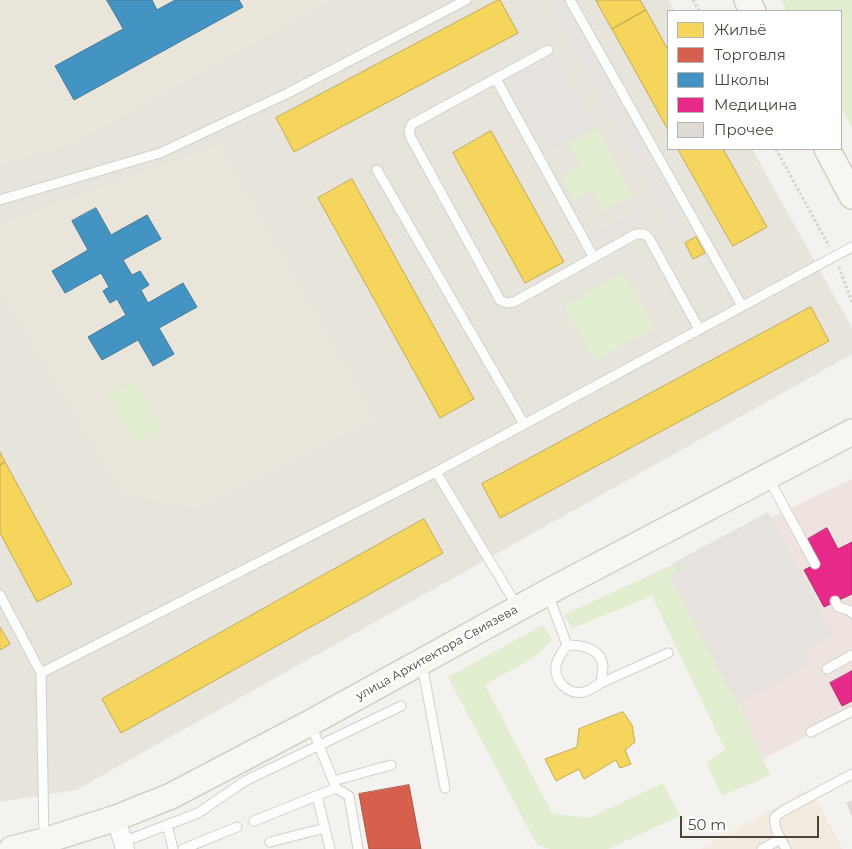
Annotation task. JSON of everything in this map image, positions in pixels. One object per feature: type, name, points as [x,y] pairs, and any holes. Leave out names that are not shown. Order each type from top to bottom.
[{"type":"main road","points":[[828,150],[852,196]]},
{"type":"main road","name":"улица Архитектора Свиязева","points":[[12,849],[116,818],[171,796],[310,723],[518,608],[852,432]]},
{"type":"street","points":[[116,818],[124,845]]},
{"type":"lane","points":[[0,200],[160,152],[286,94],[466,0]]},
{"type":"lane","points":[[570,0],[742,306]]},
{"type":"lane","points":[[548,50],[412,124],[409,131],[410,138],[500,300],[506,303],[514,302],[636,234],[644,234],[649,238],[699,329]]},
{"type":"lane","points":[[496,79],[594,258]]},
{"type":"lane","points":[[377,170],[524,424]]},
{"type":"lane","points":[[41,673],[436,472],[852,247]]},
{"type":"lane","points":[[436,472],[518,608]]},
{"type":"lane","points":[[768,477],[815,564]]},
{"type":"lane","points":[[548,592],[567,645]]},
{"type":"lane","points":[[0,595],[41,673],[44,841]]},
{"type":"lane","points":[[835,602],[838,607],[852,613]]},
{"type":"lane","points":[[567,645],[556,667],[559,680],[564,687],[580,692],[588,691],[601,683],[668,653]]},
{"type":"lane","points":[[567,645],[591,648],[600,658],[603,666],[601,683]]},
{"type":"lane","points":[[828,669],[852,656]]},
{"type":"lane","points":[[421,662],[445,788]]},
{"type":"lane","points":[[124,845],[198,813],[245,781],[401,706]]},
{"type":"lane","points":[[811,732],[852,711]]},
{"type":"lane","points":[[310,723],[335,784],[349,796],[358,849]]},
{"type":"lane","points":[[254,821],[317,796],[335,784],[391,765]]},
{"type":"lane","points":[[786,849],[774,823],[775,817],[852,774]]},
{"type":"lane","points":[[317,796],[330,849]]},
{"type":"lane","points":[[167,825],[173,849]]},
{"type":"lane","points":[[183,849],[237,828]]},
{"type":"lane","points":[[270,842],[325,828]]},
{"type":"lane","points":[[762,849],[781,839]]},
{"type":"path","points":[[777,150],[835,256],[852,302]]},
{"type":"shaded area","points":[[0,0],[668,0],[674,10],[667,10],[667,150],[753,150],[852,328],[852,354],[76,790],[0,802]]},
{"type":"shaded area","points":[[0,0],[332,0],[74,143],[0,165]]},
{"type":"shaded area","points":[[547,0],[561,0],[686,229],[676,235]]},
{"type":"shaded area","points":[[554,51],[595,128],[547,153],[506,76]]},
{"type":"shaded area","points":[[219,144],[376,419],[198,509],[122,494],[0,289],[0,224]]},
{"type":"shaded area","points":[[640,209],[645,218],[597,243],[591,234]]},
{"type":"shaded area","points":[[852,479],[852,712],[763,759],[676,563]]},
{"type":"shaded area","points":[[768,512],[834,636],[804,652],[811,664],[737,704],[669,576],[677,571],[673,563]]},
{"type":"shaded area","points":[[810,788],[843,849],[701,849]]},
{"type":"green space","points":[[781,0],[852,0],[852,128],[842,110],[842,10],[786,10]]},
{"type":"green space","points":[[597,129],[632,196],[604,211],[593,189],[573,200],[561,177],[581,166],[569,143]]},
{"type":"green space","points":[[623,273],[654,328],[595,361],[564,306]]},
{"type":"green space","points":[[136,382],[162,428],[134,443],[109,396]]},
{"type":"green space","points":[[676,563],[770,775],[722,796],[706,763],[725,750],[652,596],[573,628],[563,615]]},
{"type":"green space","points":[[543,625],[552,640],[534,657],[485,685],[552,813],[589,818],[663,783],[680,816],[608,849],[550,849],[537,845],[448,677]]},
{"type":"building: Жильё","points":[[500,0],[518,33],[294,152],[276,118]]},
{"type":"building: Жильё","points":[[596,0],[640,0],[646,10],[612,29]]},
{"type":"building: Жильё","points":[[646,10],[667,48],[667,128],[612,29]]},
{"type":"building: Жильё","points":[[491,131],[564,262],[525,283],[453,153]]},
{"type":"building: Жильё","points":[[679,150],[724,150],[767,227],[733,246]]},
{"type":"building: Жильё","points":[[352,179],[474,399],[440,418],[318,198]]},
{"type":"building: Жильё","points":[[696,237],[705,253],[693,259],[685,243]]},
{"type":"building: Жильё","points":[[811,307],[829,341],[500,518],[482,484]]},
{"type":"building: Жильё","points":[[0,452],[5,462],[0,465]]},
{"type":"building: Жильё","points":[[5,462],[72,584],[37,602],[0,533],[0,465]]},
{"type":"building: Жильё","points":[[424,519],[443,553],[121,733],[102,699]]},
{"type":"building: Жильё","points":[[0,627],[10,644],[0,650]]},
{"type":"building: Жильё","points":[[623,712],[632,725],[635,742],[625,750],[631,764],[620,768],[616,760],[584,779],[579,769],[556,781],[545,759],[577,747],[579,729]]},
{"type":"building: Торговля","points":[[409,785],[421,849],[369,849],[359,794]]},
{"type":"building: Школы","points":[[107,0],[152,0],[157,10],[175,0],[239,0],[243,7],[74,100],[55,66],[123,29]]},
{"type":"building: Школы","points":[[96,208],[111,235],[147,215],[161,239],[123,260],[132,275],[140,271],[149,285],[141,290],[148,303],[183,283],[197,307],[159,328],[174,354],[153,366],[138,340],[102,360],[88,337],[126,315],[117,299],[110,303],[103,291],[109,287],[101,273],[65,293],[52,271],[88,250],[72,221]]},
{"type":"building: Медицина","points":[[827,528],[838,549],[852,542],[852,594],[824,607],[804,570],[820,562],[808,539]]},
{"type":"building: Медицина","points":[[852,671],[852,701],[842,706],[830,683]]},
{"type":"building: Прочее","points":[[852,801],[852,815],[847,803]]}]
